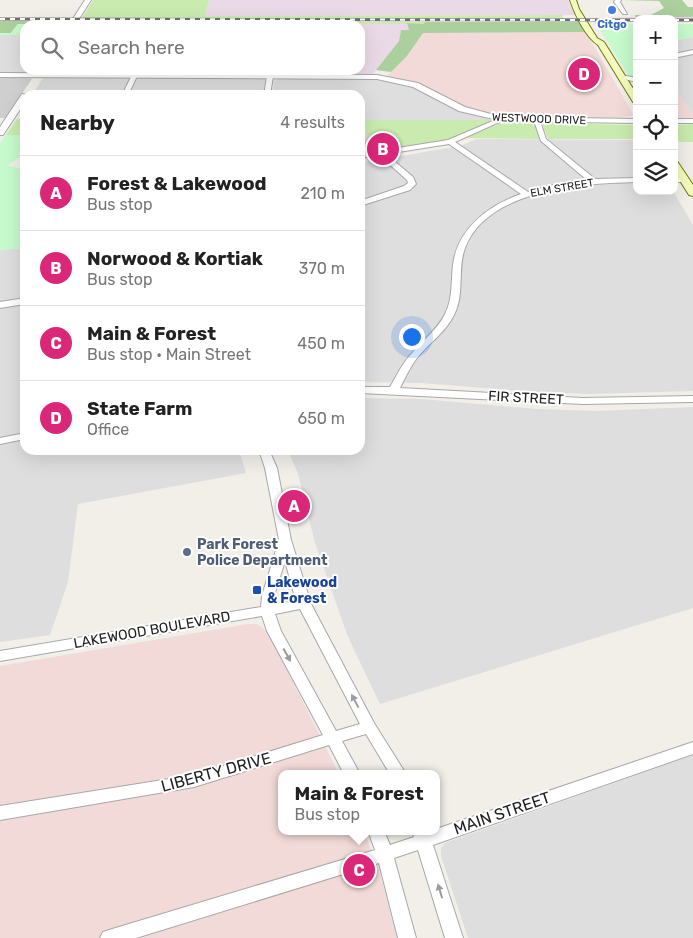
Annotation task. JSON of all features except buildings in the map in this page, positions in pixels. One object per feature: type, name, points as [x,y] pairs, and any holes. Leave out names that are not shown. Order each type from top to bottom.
[{"type":"main road","points":[[575,2],[576,9],[594,39],[601,44],[621,77],[633,88]]},
{"type":"main road","points":[[679,180],[693,193]]},
{"type":"street","points":[[75,20],[88,0]]},
{"type":"street","points":[[618,0],[617,2],[625,14]]},
{"type":"street","points":[[678,55],[693,52]]},
{"type":"street","name":"WESTWOOD DRIVE","points":[[0,75],[20,74]]},
{"type":"street","points":[[29,90],[39,75]]},
{"type":"street","name":"WESTWOOD DRIVE","points":[[124,75],[180,75]]},
{"type":"street","points":[[268,90],[271,75]]},
{"type":"street","name":"WESTWOOD DRIVE","points":[[332,75],[392,79],[415,85],[462,109],[502,120],[633,121]]},
{"type":"street","points":[[127,90],[134,76]]},
{"type":"street","points":[[621,77],[633,79]]},
{"type":"street","points":[[0,133],[20,103]]},
{"type":"street","points":[[365,155],[450,142],[502,120]]},
{"type":"street","points":[[537,121],[543,140],[594,182]]},
{"type":"street","points":[[678,121],[693,121]]},
{"type":"street","points":[[450,142],[526,194]]},
{"type":"street","points":[[365,202],[407,188],[412,184],[410,179],[381,153]]},
{"type":"street","name":"ELM STREET","points":[[394,390],[409,362],[445,322],[453,306],[456,262],[463,243],[475,226],[491,212],[526,194],[594,182],[633,180]]},
{"type":"street","points":[[0,305],[20,302]]},
{"type":"street","name":"FIR STREET","points":[[365,390],[568,400],[643,401],[693,399]]},
{"type":"street","points":[[0,441],[20,437]]},
{"type":"street","points":[[266,455],[271,468],[285,540],[304,604],[369,727],[396,770]]},
{"type":"street","points":[[285,540],[268,596],[267,611],[274,631],[350,770]]},
{"type":"street","name":"LAKEWOOD BOULEVARD","points":[[0,656],[304,604]]},
{"type":"street","name":"LIBERTY DRIVE","points":[[0,813],[194,781],[369,727]]},
{"type":"street","name":"MAIN STREET","points":[[440,830],[693,748]]},
{"type":"street","points":[[378,835],[385,854],[407,938]]},
{"type":"street","points":[[422,836],[454,938]]},
{"type":"street","name":"MAIN STREET","points":[[109,938],[385,854],[422,836]]},
{"type":"shaded area","points":[[209,0],[568,0],[577,15],[205,16]]},
{"type":"shaded area","points":[[633,17],[633,22],[594,22],[593,18]]},
{"type":"shaded area","points":[[678,17],[693,17],[693,21],[678,22]]},
{"type":"shaded area","points":[[365,23],[407,23],[409,30],[401,30],[399,41],[373,74],[365,74]]},
{"type":"shaded area","points":[[586,32],[633,114],[620,118],[533,119],[500,116],[467,108],[425,86],[387,76],[407,56],[423,33]]},
{"type":"shaded area","points":[[0,35],[20,35],[20,73],[0,74]]},
{"type":"shaded area","points":[[693,37],[693,114],[678,93],[678,40]]},
{"type":"shaded area","points":[[45,75],[266,75],[264,90],[35,90]]},
{"type":"shaded area","points":[[0,77],[27,77],[32,79],[24,90],[20,90],[20,96],[5,118],[0,118]]},
{"type":"shaded area","points":[[281,78],[374,78],[412,86],[454,108],[491,120],[365,120],[365,90],[273,90],[274,81]]},
{"type":"shaded area","points":[[678,93],[693,114],[693,119],[678,118]]},
{"type":"shaded area","points":[[365,135],[388,135],[397,144],[365,149]]},
{"type":"shaded area","points":[[477,139],[633,140],[633,195],[675,195],[693,225],[693,391],[591,394],[534,392],[421,383],[365,382],[365,162],[460,146]]},
{"type":"shaded area","points":[[20,248],[20,455],[241,455],[246,473],[78,504],[68,582],[50,635],[0,642],[0,250]]},
{"type":"shaded area","points":[[365,398],[422,399],[537,409],[597,411],[693,407],[693,608],[380,704],[348,637],[315,543],[298,474],[290,455],[365,455]]},
{"type":"shaded area","points":[[257,624],[268,632],[337,770],[278,770],[278,835],[366,835],[380,873],[397,938],[0,938],[0,666]]},
{"type":"shaded area","points":[[693,755],[693,938],[468,938],[441,856],[441,848],[445,843]]},
{"type":"green space","points":[[93,0],[209,0],[205,16],[563,15],[562,18],[82,18]]},
{"type":"green space","points":[[621,0],[682,0],[688,7],[693,7],[693,17],[651,15],[664,8],[659,1]]},
{"type":"green space","points":[[0,21],[20,21],[20,24],[11,33],[0,33]]},
{"type":"green space","points":[[365,22],[425,22],[423,24],[365,24]]},
{"type":"green space","points":[[425,22],[580,22],[586,32],[423,33],[407,56],[391,72],[376,70],[399,41],[401,30],[409,30],[407,23],[423,24]]},
{"type":"green space","points":[[596,23],[633,24],[633,78],[629,77]]},
{"type":"green space","points":[[20,24],[20,35],[0,35],[0,33],[11,33]]},
{"type":"green space","points":[[678,24],[693,24],[693,37],[678,40]]},
{"type":"green space","points":[[17,119],[20,119],[20,135],[6,135]]},
{"type":"green space","points":[[365,120],[491,120],[488,124],[445,141],[401,147],[388,135],[365,135]]},
{"type":"green space","points":[[533,123],[536,126],[540,139],[466,138],[499,124]]},
{"type":"green space","points":[[542,124],[633,125],[633,139],[548,139]]},
{"type":"green space","points":[[693,124],[693,142],[678,141],[678,125]]},
{"type":"green space","points":[[6,135],[20,135],[20,157],[7,166],[20,168],[20,248],[0,250],[0,143]]},
{"type":"railway","points":[[0,19],[633,20]]},
{"type":"railway","points":[[678,20],[693,20]]},
{"type":"place","name":"Citgo","points":[[612,10]]},
{"type":"place","name":"State Farm","points":[[584,74]]},
{"type":"place","name":"Norwood & Kortiak","points":[[383,149]]},
{"type":"place","name":"Forest & Lakewood","points":[[294,506]]},
{"type":"place","name":"Park Forest Police Department","points":[[187,552]]},
{"type":"place","name":"Lakewood & Forest","points":[[257,590]]},
{"type":"place","name":"Main & Forest","points":[[359,870]]}]
